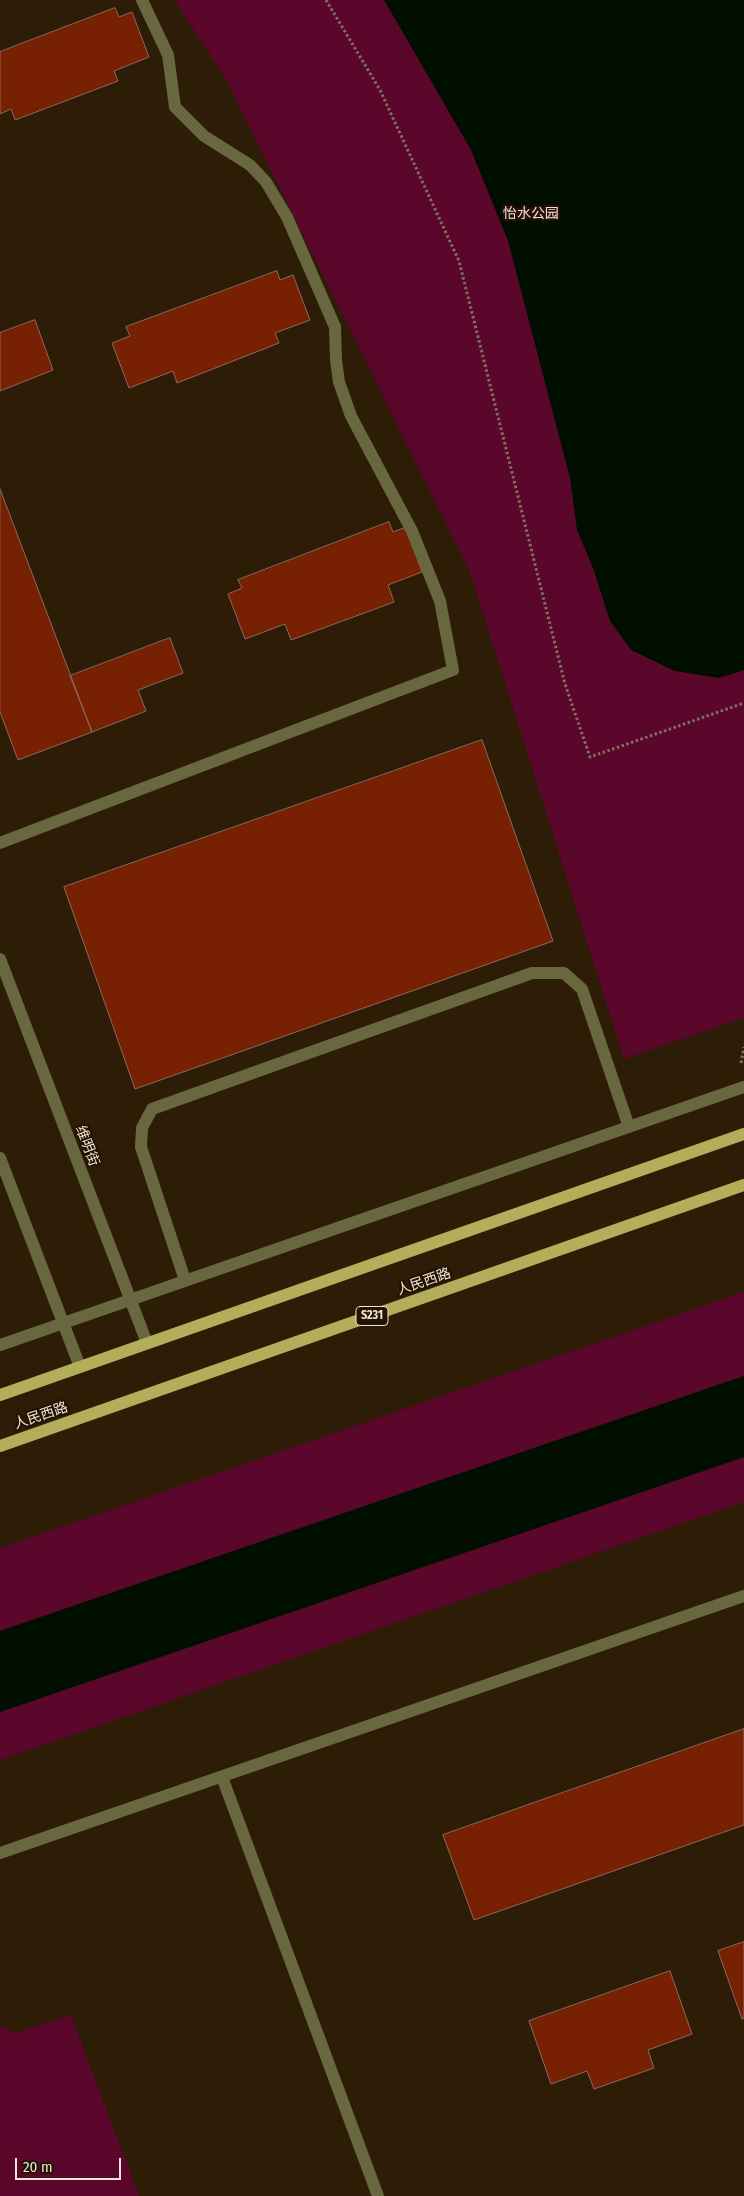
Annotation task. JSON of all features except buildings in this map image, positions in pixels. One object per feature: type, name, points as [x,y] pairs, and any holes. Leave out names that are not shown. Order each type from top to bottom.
[{"type":"main road","points":[[0,1395],[744,1134]]},
{"type":"main road","name":"人民西路","points":[[0,1446],[744,1185]]},
{"type":"street","points":[[0,844],[453,670],[440,601],[412,531],[350,416],[339,382],[334,327],[287,217],[266,182],[250,165],[204,136],[175,107],[168,55],[142,0]]},
{"type":"street","name":"维明街","points":[[0,959],[146,1343]]},
{"type":"street","points":[[185,1280],[141,1147],[142,1128],[152,1109],[532,973],[564,973],[582,989],[629,1127]]},
{"type":"street","points":[[0,1345],[744,1087]]},
{"type":"street","points":[[0,1158],[80,1367]]},
{"type":"street","points":[[0,1853],[744,1596]]},
{"type":"street","points":[[222,1777],[378,2196]]},
{"type":"path","points":[[326,0],[380,90],[459,261],[492,385],[565,684],[590,757],[744,703]]},
{"type":"green space","name":"怡水公园","points":[[174,0],[744,0],[744,1018],[624,1059],[470,572],[225,77]]},
{"type":"green space","points":[[744,1292],[744,1376],[0,1631],[0,1548]]},
{"type":"green space","points":[[744,1457],[744,1502],[0,1760],[0,1712]]},
{"type":"green space","points":[[71,2015],[139,2196],[0,2196],[0,2026],[16,2033]]},
{"type":"shaded area","points":[[384,0],[744,0],[744,670],[719,678],[675,671],[631,650],[610,621],[593,568],[577,530],[570,478],[508,241],[471,150]]},
{"type":"shaded area","points":[[744,1376],[744,1457],[0,1712],[0,1631]]}]
